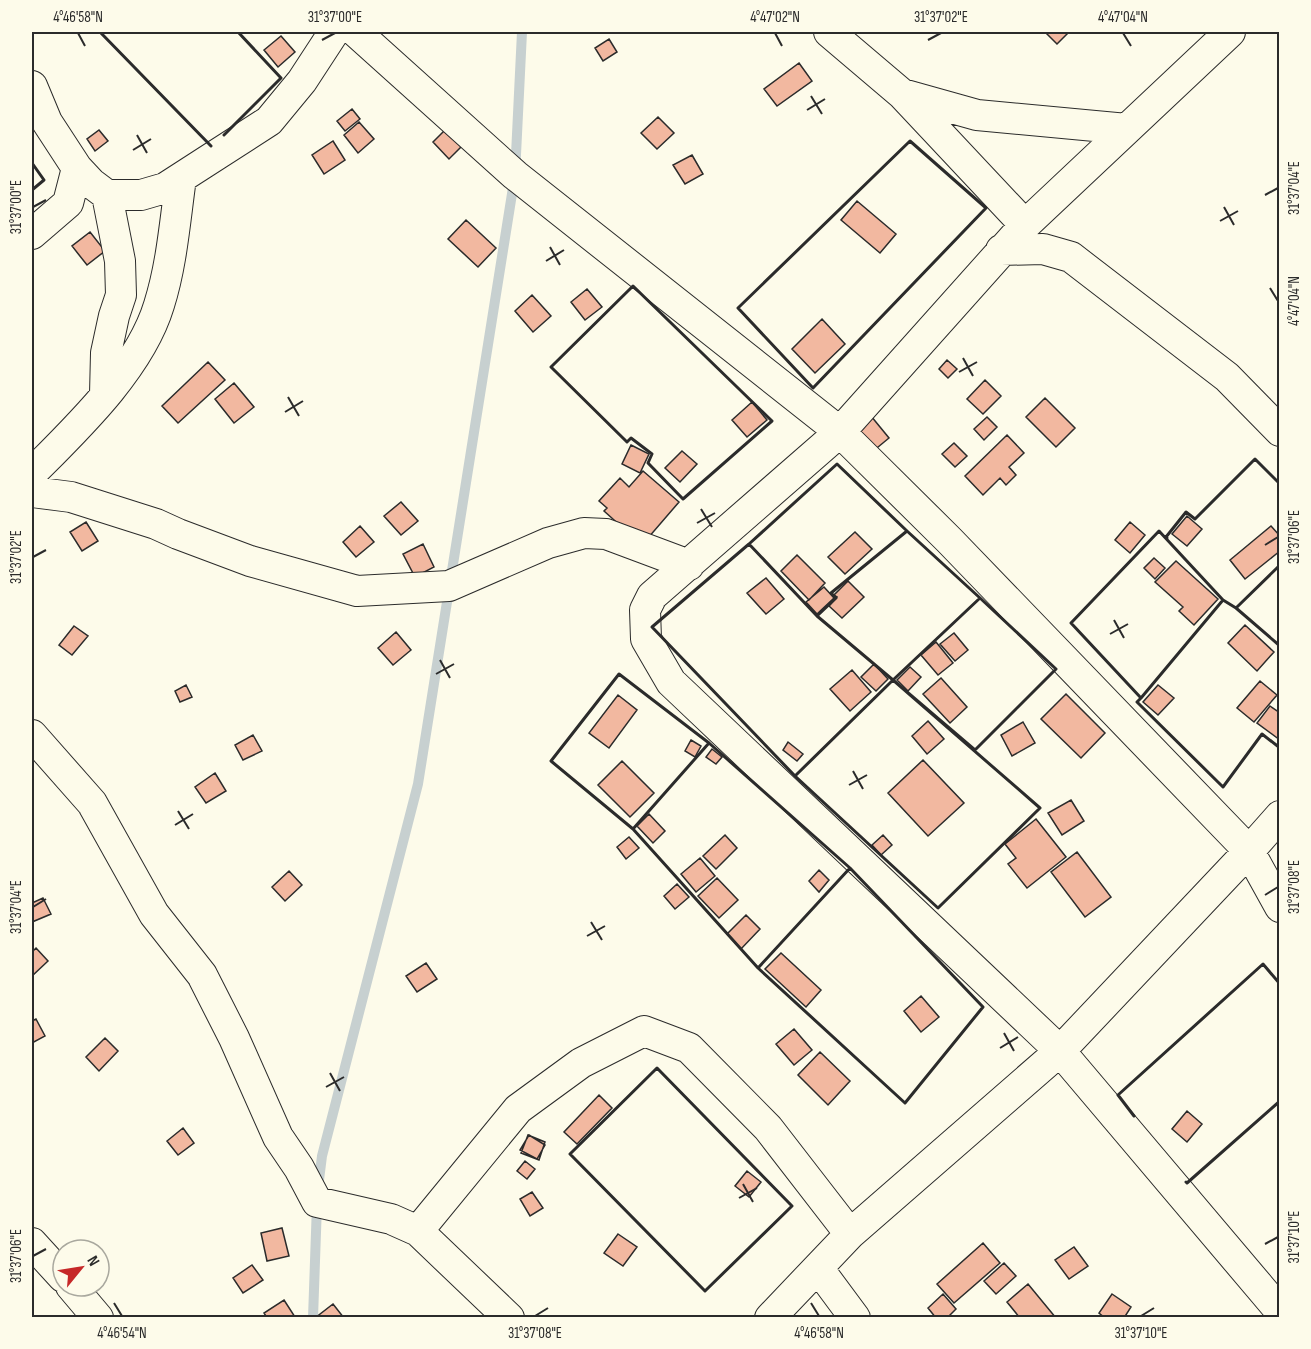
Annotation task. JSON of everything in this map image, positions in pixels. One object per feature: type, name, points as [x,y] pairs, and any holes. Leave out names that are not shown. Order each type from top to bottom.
[{"type":"street","points":[[32,86],[47,122],[77,168],[91,183],[107,195],[141,195],[165,188],[269,121],[302,81],[334,32]]},
{"type":"street","points":[[356,32],[514,175],[840,432],[957,548],[1250,851],[1280,907]]},
{"type":"street","points":[[829,32],[902,94],[1025,225]]},
{"type":"street","points":[[1230,32],[1025,225],[840,432],[652,596],[645,610],[646,639],[672,682],[1060,1051],[1280,1311]]},
{"type":"street","points":[[902,94],[976,115],[1127,129]]},
{"type":"street","points":[[32,234],[68,203],[77,168]]},
{"type":"street","points":[[32,473],[123,375],[142,343],[159,307],[170,261],[181,178]]},
{"type":"street","points":[[105,394],[106,353],[121,295],[120,261],[107,195]]},
{"type":"street","points":[[1001,250],[1043,249],[1071,257],[1227,377],[1280,431]]},
{"type":"street","points":[[32,492],[71,497],[156,524],[250,561],[357,591],[449,586],[548,543],[584,533],[606,534],[689,565]]},
{"type":"street","points":[[32,735],[92,803],[154,914],[202,975],[234,1038],[278,1137],[299,1168],[317,1202],[392,1219],[418,1231],[509,1317]]},
{"type":"street","points":[[770,1317],[850,1234],[1060,1051],[1250,851],[1280,816]]},
{"type":"street","points":[[418,1231],[518,1109],[581,1063],[644,1031],[689,1048],[768,1128],[850,1234]]},
{"type":"street","points":[[32,1244],[51,1264]]},
{"type":"street","points":[[818,1268],[855,1317]]},
{"type":"street","points":[[81,1298],[98,1317]]},
{"type":"building","points":[[1045,32],[1067,32],[1068,33],[1057,44]]},
{"type":"building","points":[[281,36],[295,52],[278,67],[264,50]]},
{"type":"building","points":[[609,39],[617,52],[603,61],[595,48]]},
{"type":"building","points":[[799,63],[812,81],[777,106],[764,89]]},
{"type":"building","points":[[352,109],[360,119],[345,131],[337,121]]},
{"type":"building","points":[[658,117],[674,133],[657,149],[641,133]]},
{"type":"building","points":[[359,122],[374,139],[358,153],[344,135]]},
{"type":"building","points":[[449,126],[465,143],[449,159],[433,142]]},
{"type":"building","points":[[99,130],[108,141],[95,151],[87,139]]},
{"type":"building","points":[[333,141],[345,160],[324,174],[312,155]]},
{"type":"building","points":[[692,155],[703,174],[685,184],[673,165]]},
{"type":"building","points":[[857,201],[896,234],[880,253],[841,220]]},
{"type":"building","points":[[466,220],[496,248],[478,267],[448,239]]},
{"type":"building","points":[[90,232],[105,251],[87,265],[72,246]]},
{"type":"building","points":[[587,289],[602,307],[585,320],[571,302]]},
{"type":"building","points":[[532,295],[551,316],[533,332],[515,311]]},
{"type":"building","points":[[822,319],[845,344],[815,373],[792,349]]},
{"type":"building","points":[[947,360],[957,369],[948,378],[939,369]]},
{"type":"building","points":[[208,362],[225,380],[178,423],[162,406]]},
{"type":"building","points":[[985,380],[1001,396],[983,414],[967,399]]},
{"type":"building","points":[[234,383],[254,407],[234,423],[215,399]]},
{"type":"building","points":[[1045,398],[1075,428],[1056,447],[1026,417]]},
{"type":"building","points":[[752,402],[767,420],[747,437],[732,420]]},
{"type":"building","points":[[871,416],[889,438],[872,452],[854,431]]},
{"type":"building","points":[[987,417],[997,427],[984,440],[974,429]]},
{"type":"building","points":[[1007,435],[1024,453],[1009,467],[1016,475],[1006,485],[1000,478],[983,495],[965,476]]},
{"type":"building","points":[[954,443],[967,456],[955,467],[942,454]]},
{"type":"building","points":[[631,445],[649,454],[640,473],[622,464]]},
{"type":"building","points":[[682,451],[697,464],[680,482],[665,468]]},
{"type":"building","points":[[643,471],[679,502],[642,545],[604,511],[607,508],[599,501],[620,478],[629,487]]},
{"type":"building","points":[[401,502],[418,521],[401,535],[384,516]]},
{"type":"building","points":[[1187,516],[1202,529],[1187,546],[1172,534]]},
{"type":"building","points":[[86,522],[98,541],[82,551],[70,532]]},
{"type":"building","points":[[1130,522],[1145,535],[1130,553],[1115,540]]},
{"type":"building","points":[[360,526],[374,542],[356,557],[343,542]]},
{"type":"building","points":[[1271,526],[1280,536],[1280,551],[1245,579],[1230,560]]},
{"type":"building","points":[[855,532],[872,549],[845,574],[828,557]]},
{"type":"building","points":[[423,544],[434,567],[415,577],[403,554]]},
{"type":"building","points":[[797,555],[825,583],[809,600],[781,571]]},
{"type":"building","points":[[1154,558],[1165,568],[1155,579],[1144,568]]},
{"type":"building","points":[[1176,561],[1218,599],[1194,625],[1179,611],[1183,607],[1155,582]]},
{"type":"building","points":[[766,578],[784,599],[766,614],[747,593]]},
{"type":"building","points":[[848,581],[864,597],[842,618],[829,606],[837,597],[834,595]]},
{"type":"building","points":[[824,587],[834,598],[817,614],[806,602]]},
{"type":"building","points":[[1245,625],[1274,652],[1257,671],[1228,643]]},
{"type":"building","points":[[74,626],[88,636],[72,655],[59,645]]},
{"type":"building","points":[[396,632],[411,650],[393,665],[378,648]]},
{"type":"building","points":[[954,633],[968,650],[955,661],[940,644]]},
{"type":"building","points":[[936,642],[953,663],[938,675],[921,655]]},
{"type":"building","points":[[874,664],[888,679],[876,691],[861,677]]},
{"type":"building","points":[[910,667],[921,677],[908,691],[897,680]]},
{"type":"building","points":[[852,670],[871,692],[850,711],[830,689]]},
{"type":"building","points":[[941,678],[967,707],[950,723],[923,694]]},
{"type":"building","points":[[1260,681],[1277,695],[1254,722],[1237,708]]},
{"type":"building","points":[[186,685],[192,697],[180,702],[175,691]]},
{"type":"building","points":[[1158,685],[1174,698],[1158,715],[1143,702]]},
{"type":"building","points":[[1066,694],[1105,733],[1081,758],[1041,719]]},
{"type":"building","points":[[618,695],[637,710],[609,748],[589,733]]},
{"type":"building","points":[[1270,706],[1280,713],[1280,740],[1257,723]]},
{"type":"building","points":[[928,721],[944,739],[927,754],[912,736]]},
{"type":"building","points":[[1023,722],[1035,743],[1012,756],[1001,735]]},
{"type":"building","points":[[253,735],[262,751],[243,760],[235,745]]},
{"type":"building","points":[[691,740],[701,746],[695,757],[685,751]]},
{"type":"building","points":[[788,742],[803,754],[797,761],[783,750]]},
{"type":"building","points":[[712,749],[722,757],[716,764],[706,757]]},
{"type":"building","points":[[923,760],[964,803],[928,836],[888,793]]},
{"type":"building","points":[[622,761],[654,793],[630,817],[598,785]]},
{"type":"building","points":[[215,773],[226,791],[206,803],[195,787]]},
{"type":"building","points":[[1071,800],[1084,821],[1062,835],[1048,813]]},
{"type":"building","points":[[649,814],[665,831],[653,843],[637,826]]},
{"type":"building","points":[[1036,819],[1066,857],[1027,888],[1008,864],[1016,858],[1005,844]]},
{"type":"building","points":[[725,835],[737,848],[716,869],[703,856]]},
{"type":"building","points":[[883,835],[892,845],[881,855],[872,845]]},
{"type":"building","points":[[629,837],[639,848],[626,859],[617,847]]},
{"type":"building","points":[[1077,852],[1111,897],[1085,917],[1051,872]]},
{"type":"building","points":[[700,858],[715,876],[696,892],[681,874]]},
{"type":"building","points":[[819,870],[829,880],[819,892],[809,881]]},
{"type":"building","points":[[289,871],[302,885],[285,901],[272,887]]},
{"type":"building","points":[[717,878],[738,900],[719,918],[698,896]]},
{"type":"building","points":[[677,884],[689,897],[675,909],[664,896]]},
{"type":"building","points":[[43,898],[51,914],[32,922],[32,903]]},
{"type":"building","points":[[746,915],[760,929],[741,949],[727,934]]},
{"type":"building","points":[[36,948],[48,961],[32,976],[32,952]]},
{"type":"building","points":[[781,953],[821,990],[806,1007],[765,969]]},
{"type":"building","points":[[426,963],[437,979],[417,992],[406,976]]},
{"type":"building","points":[[921,996],[939,1017],[921,1032],[904,1011]]},
{"type":"building","points":[[36,1019],[45,1036],[32,1043],[32,1021]]},
{"type":"building","points":[[794,1029],[812,1050],[794,1065],[776,1044]]},
{"type":"building","points":[[105,1038],[118,1051],[99,1071],[86,1057]]},
{"type":"building","points":[[820,1052],[850,1081],[828,1105],[798,1075]]},
{"type":"building","points":[[599,1095],[612,1108],[577,1144],[564,1132]]},
{"type":"building","points":[[1187,1111],[1202,1124],[1187,1142],[1172,1129]]},
{"type":"building","points":[[183,1128],[194,1143],[178,1155],[167,1141]]},
{"type":"building","points":[[528,1135],[545,1142],[539,1160],[521,1153]]},
{"type":"building","points":[[529,1135],[545,1145],[537,1159],[520,1150]]},
{"type":"building","points":[[525,1161],[535,1169],[527,1179],[517,1171]]},
{"type":"building","points":[[747,1171],[761,1182],[749,1197],[735,1186]]},
{"type":"building","points":[[532,1192],[543,1208],[530,1216],[520,1199]]},
{"type":"building","points":[[282,1228],[289,1256],[267,1261],[261,1233]]},
{"type":"building","points":[[618,1234],[637,1247],[623,1266],[604,1253]]},
{"type":"building","points":[[983,1243],[1000,1263],[954,1303],[937,1284]]},
{"type":"building","points":[[1074,1247],[1088,1266],[1069,1279],[1055,1260]]},
{"type":"building","points":[[1004,1263],[1016,1276],[996,1294],[984,1281]]},
{"type":"building","points":[[252,1265],[263,1280],[243,1293],[233,1278]]},
{"type":"building","points":[[1028,1284],[1056,1318],[1020,1318],[1007,1302]]},
{"type":"building","points":[[943,1294],[956,1309],[947,1318],[936,1318],[928,1308]]},
{"type":"building","points":[[1112,1294],[1131,1307],[1124,1318],[1105,1318],[1099,1313]]},
{"type":"building","points":[[284,1300],[295,1317],[267,1318],[264,1313]]},
{"type":"building","points":[[333,1304],[344,1318],[315,1318]]},
{"type":"waterway","points":[[318,1188],[322,1156],[418,784],[515,175],[522,32]]},
{"type":"waterway","points":[[313,1318],[317,1204]]},
{"type":"wall","points":[[100,32],[211,146]]},
{"type":"wall","points":[[224,135],[281,78],[238,32]]},
{"type":"wall","points":[[910,141],[986,208],[813,388],[738,308],[910,141]]},
{"type":"wall","points":[[32,163],[44,180],[32,190]]},
{"type":"wall","points":[[633,286],[772,421],[683,499],[648,463],[652,454],[631,438],[627,442],[551,367],[633,286]]},
{"type":"wall","points":[[1167,538],[1186,512],[1195,519],[1255,459],[1280,484]]},
{"type":"wall","points":[[837,464],[907,531],[831,593],[836,598],[817,616],[749,544],[837,464]]},
{"type":"wall","points":[[907,531],[980,598],[893,680],[817,616],[836,598],[831,593],[907,531]]},
{"type":"wall","points":[[1159,531],[1223,600],[1141,698],[1071,623],[1159,531]]},
{"type":"wall","points":[[749,544],[817,616],[893,680],[795,776],[652,627],[749,544]]},
{"type":"wall","points":[[1236,608],[1280,565]]},
{"type":"wall","points":[[980,598],[1056,669],[975,750],[893,680],[980,598]]},
{"type":"wall","points":[[1223,600],[1236,608],[1280,646]]},
{"type":"wall","points":[[619,674],[709,743],[633,829],[551,761],[619,674]]},
{"type":"wall","points":[[893,680],[1040,808],[938,908],[795,776],[893,680]]},
{"type":"wall","points":[[1142,697],[1137,702],[1223,787],[1262,734],[1280,748]]},
{"type":"wall","points":[[709,743],[850,868],[758,968],[633,829],[709,743]]},
{"type":"wall","points":[[850,868],[983,1007],[905,1103],[758,968],[850,868]]},
{"type":"wall","points":[[1134,1116],[1118,1095],[1263,964],[1280,984]]},
{"type":"wall","points":[[657,1068],[792,1206],[705,1291],[570,1154],[657,1068]]},
{"type":"wall","points":[[1186,1182],[1280,1101]]}]
